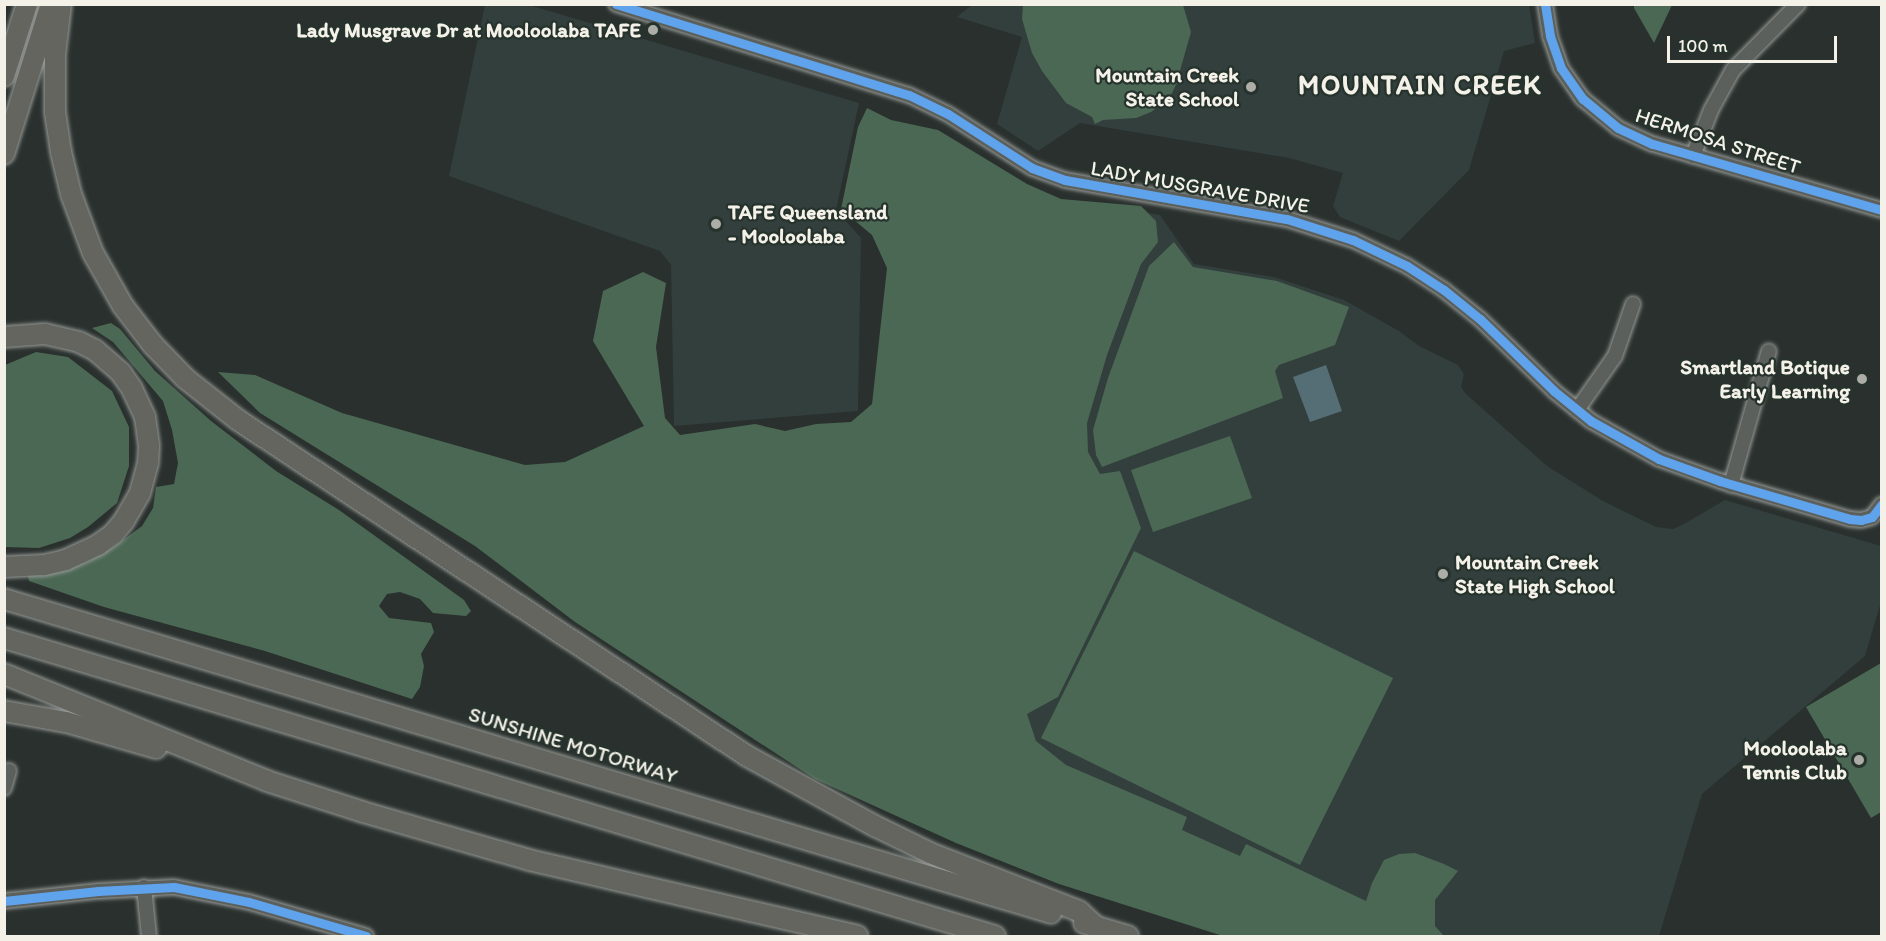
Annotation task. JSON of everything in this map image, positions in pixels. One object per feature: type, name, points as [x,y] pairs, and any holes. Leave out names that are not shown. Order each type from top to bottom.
[{"type":"highway","points":[[4,76],[27,4]]},
{"type":"highway","points":[[4,154],[51,4]]},
{"type":"highway","points":[[61,4],[54,54],[55,112],[71,194],[93,253],[123,306],[153,345],[186,379],[238,420],[747,756],[875,826],[930,853],[1078,911],[1096,927]]},
{"type":"highway","points":[[4,337],[26,333],[62,337],[79,342],[102,356],[121,373],[140,403],[149,446],[148,463],[140,493],[124,521],[112,534],[98,545],[66,560],[44,565],[4,567]]},
{"type":"highway","name":"SUNSHINE MOTORWAY","points":[[4,599],[1128,936]]},
{"type":"highway","points":[[4,638],[995,936]]},
{"type":"highway","points":[[4,674],[194,752],[307,794],[530,860],[857,936]]},
{"type":"highway","points":[[4,711],[66,722],[171,752],[194,752]]},
{"type":"street","name":"LADY MUSGRAVE DRIVE","points":[[616,4],[909,95],[948,114],[1032,168],[1065,180],[1287,219],[1353,240],[1407,266],[1444,290],[1480,319],[1528,367],[1577,410],[1598,425],[1659,459],[1731,485],[1850,519],[1877,522]]},
{"type":"street","name":"HERMOSA STREET","points":[[1545,4],[1550,36],[1558,60],[1570,82],[1588,105],[1630,134],[1693,156],[1881,210]]},
{"type":"street","points":[[1693,156],[1711,110],[1733,70],[1798,4]]},
{"type":"street","points":[[1577,410],[1615,356],[1633,304]]},
{"type":"street","points":[[1731,485],[1769,351]]},
{"type":"street","points":[[1877,522],[1881,504]]},
{"type":"street","points":[[4,788],[9,771]]},
{"type":"street","points":[[4,901],[144,887],[174,887],[226,896],[366,936]]},
{"type":"street","points":[[144,887],[149,936]]},
{"type":"shaded area","name":"Mountain Creek State School","points":[[973,4],[1529,4],[1535,43],[1504,51],[1469,170],[1399,241],[1340,217],[1333,206],[1343,173],[1289,158],[1080,123],[1038,151],[997,124],[1022,37],[957,17]]},
{"type":"shaded area","name":"TAFE Queensland - Mooloolaba","points":[[485,5],[529,5],[859,103],[836,210],[861,238],[858,411],[674,426],[671,265],[660,251],[449,176]]},
{"type":"shaded area","name":"Mountain Creek State High School","points":[[1115,207],[1160,215],[1194,264],[1274,277],[1344,300],[1399,331],[1419,346],[1458,365],[1464,374],[1461,387],[1466,394],[1547,466],[1603,501],[1656,527],[1673,529],[1725,500],[1881,546],[1881,602],[1865,656],[1702,794],[1659,936],[1379,936],[955,737]]},
{"type":"green space","points":[[1023,5],[1183,5],[1191,32],[1179,74],[1183,80],[1177,83],[1169,99],[1151,112],[1136,118],[1103,120],[1095,124],[1092,117],[1066,103],[1042,71],[1032,53],[1022,19]]},
{"type":"green space","points":[[1634,5],[1672,5],[1654,43],[1634,8]]},
{"type":"green space","points":[[867,108],[891,120],[938,130],[1027,184],[1061,199],[1141,206],[1156,221],[1158,242],[1141,264],[1107,355],[1087,423],[1088,452],[1100,474],[1120,471],[1141,528],[1058,697],[1027,714],[1036,741],[1066,765],[1187,817],[1182,830],[1240,856],[1246,844],[1366,901],[1384,860],[1399,854],[1415,853],[1444,864],[1458,871],[1435,900],[1435,926],[1444,936],[1223,936],[1059,884],[956,843],[815,779],[575,622],[475,546],[260,413],[218,372],[255,375],[342,413],[525,465],[565,462],[644,426],[593,341],[603,291],[643,272],[666,283],[656,347],[665,418],[680,435],[755,424],[785,431],[816,424],[851,422],[872,404],[887,268],[872,235],[841,209],[858,127]]},
{"type":"green space","points":[[1174,242],[1193,267],[1277,281],[1349,307],[1335,345],[1279,365],[1275,371],[1283,398],[1102,467],[1096,455],[1093,430],[1108,378],[1149,266]]},
{"type":"green space","points":[[111,323],[120,329],[155,371],[211,421],[276,471],[339,510],[464,600],[471,611],[466,616],[433,613],[420,599],[400,592],[387,594],[379,606],[389,618],[431,623],[434,632],[421,654],[424,666],[420,687],[412,699],[265,651],[104,607],[29,581],[28,575],[56,572],[87,562],[115,546],[142,526],[153,508],[156,487],[174,484],[178,463],[172,430],[163,401],[113,342],[92,328]]},
{"type":"green space","points":[[36,352],[68,357],[112,391],[129,427],[129,466],[117,503],[88,527],[70,538],[39,548],[5,547],[5,365]]},
{"type":"green space","points":[[1230,436],[1252,498],[1153,532],[1131,470]]},
{"type":"green space","points":[[1134,551],[1393,678],[1300,865],[1041,738]]},
{"type":"green space","name":"Mooloolaba Tennis Club","points":[[1881,663],[1881,812],[1871,818],[1806,707]]},
{"type":"water","points":[[1326,365],[1342,411],[1310,422],[1293,377]]},
{"type":"cycle path","points":[[616,4],[909,95],[948,114],[1032,168],[1065,180],[1287,219],[1353,240],[1407,266],[1444,290],[1480,319],[1554,391],[1591,421],[1659,459],[1720,481],[1850,519],[1861,520],[1872,517],[1882,504]]},
{"type":"cycle path","points":[[1545,4],[1550,36],[1561,68],[1583,99],[1618,128],[1653,144],[1882,210]]},
{"type":"cycle path","points":[[4,901],[98,891],[174,887],[249,902],[366,936]]},
{"type":"place","name":"Lady Musgrave Dr at Mooloolaba TAFE","points":[[653,30]]},
{"type":"place","name":"Mountain Creek State School","points":[[1251,87]]},
{"type":"place","name":"TAFE Queensland - Mooloolaba","points":[[716,224]]},
{"type":"place","name":"Smartland Botique Early Learning","points":[[1862,379]]},
{"type":"place","name":"Mountain Creek State High School","points":[[1443,574]]},
{"type":"place","name":"Mooloolaba Tennis Club","points":[[1859,760]]},
{"type":"district","name":"MOUNTAIN CREEK","points":[[1420,85]]}]
